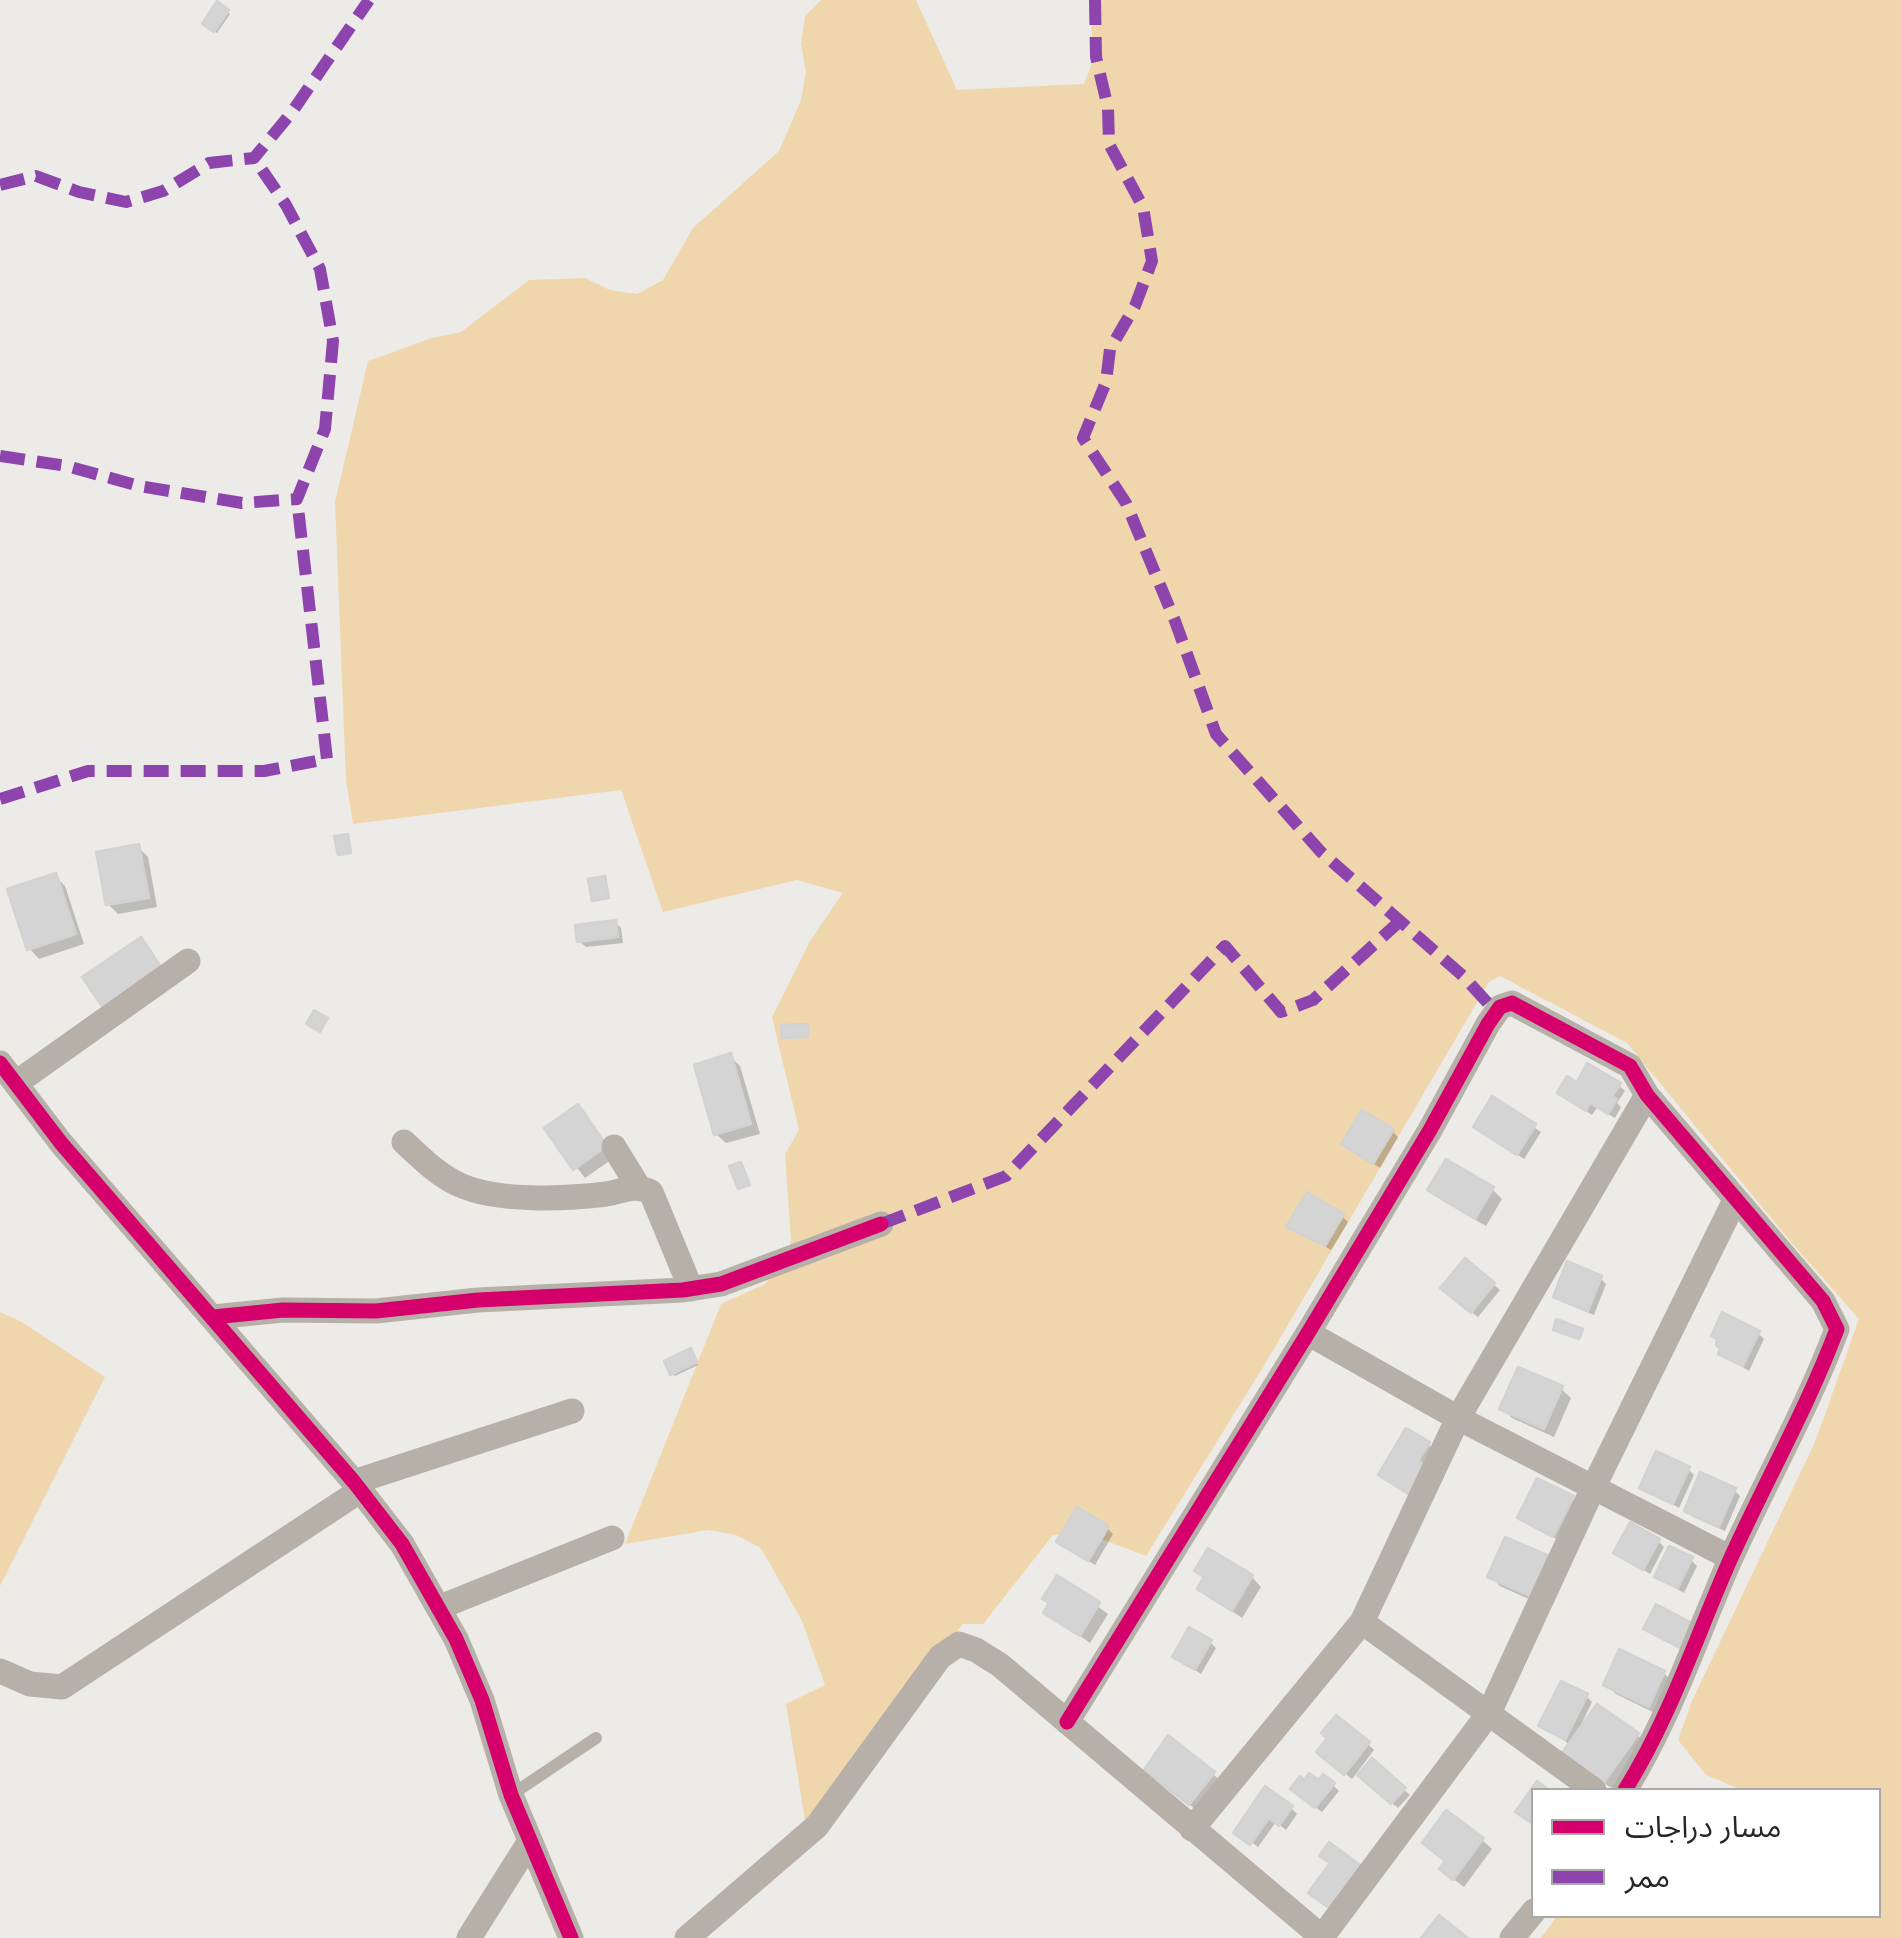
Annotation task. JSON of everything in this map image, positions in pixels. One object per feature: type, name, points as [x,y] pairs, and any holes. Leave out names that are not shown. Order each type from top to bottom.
[{"type":"street","points":[[188,961],[8,1073],[61,1143],[358,1486],[402,1544],[440,1607],[482,1700],[511,1795],[571,1938]]},
{"type":"street","points":[[1067,1722],[1308,1333],[1500,1007],[1512,1003],[1630,1066],[1647,1096],[1823,1301],[1837,1329],[1818,1382],[1731,1558],[1651,1748],[1626,1788]]},
{"type":"street","points":[[1192,1829],[1362,1622],[1458,1418],[1647,1096]]},
{"type":"street","points":[[404,1142],[426,1163],[460,1185],[499,1195],[608,1194],[638,1186]]},
{"type":"street","points":[[614,1147],[638,1186],[651,1192],[692,1289]]},
{"type":"street","points":[[687,1938],[816,1826],[940,1656],[960,1644],[1000,1665],[1322,1937],[1489,1713],[1594,1486],[1735,1200]]},
{"type":"street","points":[[213,1318],[282,1310],[376,1311],[478,1300],[692,1289],[721,1284],[881,1224]]},
{"type":"street","points":[[1308,1333],[1458,1418],[1731,1558]]},
{"type":"street","points":[[0,1671],[30,1684],[62,1687],[358,1486],[572,1411]]},
{"type":"street","points":[[440,1607],[612,1538]]},
{"type":"street","points":[[1362,1622],[1591,1788]]},
{"type":"street","points":[[469,1938],[530,1841]]},
{"type":"street","points":[[1512,1938],[1531,1914]]},
{"type":"lane","points":[[511,1795],[596,1738]]},
{"type":"shaded area","points":[[821,0],[916,0],[957,90],[1084,84],[1094,57],[1089,0],[1901,0],[1901,1938],[1541,1938],[1556,1918],[1881,1918],[1881,1788],[1737,1788],[1706,1775],[1678,1740],[1692,1701],[1815,1442],[1859,1319],[1627,1043],[1500,976],[1489,982],[1265,1364],[1146,1556],[1083,1532],[1053,1535],[983,1624],[963,1624],[806,1826],[786,1704],[825,1685],[802,1621],[761,1548],[736,1535],[708,1530],[625,1544],[721,1304],[763,1285],[785,1267],[791,1240],[785,1154],[799,1130],[772,1017],[810,941],[843,893],[797,880],[663,912],[621,790],[353,824],[346,781],[335,502],[368,361],[461,332],[529,280],[585,278],[610,290],[637,294],[663,280],[693,228],[779,151],[801,100],[806,72],[801,44],[805,16]]},
{"type":"shaded area","points":[[0,1312],[105,1377],[0,1586]]},
{"type":"building","points":[[217,1],[229,10],[214,32],[202,24]]},
{"type":"building","points":[[348,834],[351,853],[338,855],[334,836]]},
{"type":"building","points":[[139,844],[149,898],[106,905],[96,852]]},
{"type":"building","points":[[56,873],[76,934],[27,950],[7,889]]},
{"type":"building","points":[[605,876],[609,898],[592,901],[588,879]]},
{"type":"building","points":[[616,920],[618,937],[577,942],[575,925]]},
{"type":"building","points":[[141,937],[163,970],[104,1009],[82,977]]},
{"type":"building","points":[[314,1010],[328,1018],[320,1032],[306,1024]]},
{"type":"building","points":[[808,1024],[808,1037],[782,1038],[781,1025]]},
{"type":"building","points":[[731,1053],[751,1124],[714,1135],[694,1065]]},
{"type":"building","points":[[1587,1063],[1621,1083],[1612,1096],[1617,1099],[1608,1114],[1590,1103],[1586,1111],[1557,1093],[1567,1076],[1577,1082]]},
{"type":"building","points":[[1492,1096],[1536,1124],[1517,1155],[1473,1127]]},
{"type":"building","points":[[578,1104],[607,1146],[573,1170],[544,1128]]},
{"type":"building","points":[[1362,1110],[1394,1129],[1373,1164],[1341,1144]]},
{"type":"building","points":[[1446,1159],[1494,1187],[1475,1219],[1427,1190]]},
{"type":"building","points":[[741,1162],[750,1185],[738,1189],[729,1166]]},
{"type":"building","points":[[1307,1192],[1344,1214],[1325,1246],[1286,1227]]},
{"type":"building","points":[[1465,1258],[1495,1283],[1471,1313],[1440,1288]]},
{"type":"building","points":[[1567,1261],[1602,1276],[1588,1311],[1553,1297]]},
{"type":"building","points":[[1722,1312],[1760,1331],[1743,1366],[1718,1354],[1717,1339],[1711,1336]]},
{"type":"building","points":[[1556,1319],[1583,1329],[1579,1339],[1553,1330]]},
{"type":"building","points":[[691,1348],[697,1362],[670,1375],[664,1361]]},
{"type":"building","points":[[1518,1367],[1563,1386],[1544,1429],[1499,1409]]},
{"type":"building","points":[[1406,1428],[1430,1442],[1418,1461],[1427,1466],[1410,1495],[1378,1475]]},
{"type":"building","points":[[1656,1451],[1690,1467],[1673,1504],[1639,1488]]},
{"type":"building","points":[[1700,1472],[1736,1488],[1719,1527],[1684,1511]]},
{"type":"building","points":[[1537,1478],[1574,1496],[1553,1537],[1517,1518]]},
{"type":"building","points":[[1077,1507],[1109,1526],[1088,1561],[1056,1542]]},
{"type":"building","points":[[1630,1522],[1660,1539],[1643,1570],[1613,1553]]},
{"type":"building","points":[[1505,1537],[1547,1555],[1530,1596],[1487,1577]]},
{"type":"building","points":[[1669,1546],[1693,1557],[1678,1588],[1654,1577]]},
{"type":"building","points":[[1208,1548],[1253,1575],[1232,1611],[1197,1589],[1204,1577],[1194,1571]]},
{"type":"building","points":[[1057,1575],[1100,1602],[1080,1636],[1043,1613],[1049,1603],[1042,1599]]},
{"type":"building","points":[[1656,1604],[1692,1623],[1680,1648],[1643,1629]]},
{"type":"building","points":[[1189,1627],[1212,1640],[1195,1670],[1172,1657]]},
{"type":"building","points":[[1619,1649],[1665,1671],[1649,1707],[1603,1685]]},
{"type":"building","points":[[1561,1681],[1588,1694],[1565,1740],[1538,1726]]},
{"type":"building","points":[[1597,1704],[1639,1733],[1603,1784],[1561,1754]]},
{"type":"building","points":[[1336,1715],[1370,1742],[1344,1775],[1316,1752],[1327,1738],[1321,1733]]},
{"type":"building","points":[[1168,1735],[1215,1772],[1189,1805],[1144,1770]]},
{"type":"building","points":[[1372,1758],[1406,1788],[1391,1804],[1357,1775]]},
{"type":"building","points":[[1309,1773],[1319,1780],[1323,1774],[1335,1783],[1315,1808],[1290,1789],[1300,1776],[1304,1780]]},
{"type":"building","points":[[1265,1786],[1293,1806],[1279,1826],[1269,1818],[1250,1845],[1233,1833]]},
{"type":"building","points":[[1531,1789],[1531,1823],[1515,1812]]},
{"type":"building","points":[[1446,1810],[1484,1838],[1453,1880],[1439,1869],[1445,1861],[1422,1843]]},
{"type":"building","points":[[1329,1842],[1363,1867],[1332,1910],[1308,1893],[1330,1863],[1319,1856]]},
{"type":"building","points":[[1439,1915],[1468,1938],[1421,1938]]},
{"type":"marked path","points":[[0,185],[36,176],[79,192],[126,202],[163,191],[209,163],[254,158],[292,112],[369,0]]},
{"type":"marked path","points":[[1095,0],[1096,57],[1108,108],[1109,144],[1143,207],[1152,261],[1135,306],[1110,349],[1106,382],[1083,438],[1126,503],[1216,734],[1321,852],[1463,976],[1496,1012]]},
{"type":"marked path","points":[[0,456],[242,503],[297,499],[325,429],[333,341],[320,269],[286,205],[254,158]]},
{"type":"marked path","points":[[0,799],[88,771],[264,771],[327,759],[297,499]]},
{"type":"marked path","points":[[881,1224],[1006,1176],[1225,946],[1281,1012],[1313,1000],[1400,921]]},
{"type":"cycle path","points":[[1067,1722],[1308,1333],[1430,1130],[1488,1024],[1500,1007],[1512,1003],[1630,1066],[1647,1095],[1823,1301],[1837,1329],[1813,1388],[1730,1560],[1669,1706],[1626,1788]]},
{"type":"cycle path","points":[[0,1063],[61,1143],[354,1482],[402,1544],[456,1639],[482,1700],[511,1795],[571,1938]]},
{"type":"cycle path","points":[[213,1317],[283,1310],[376,1311],[478,1300],[683,1290],[721,1284],[881,1224]]}]
